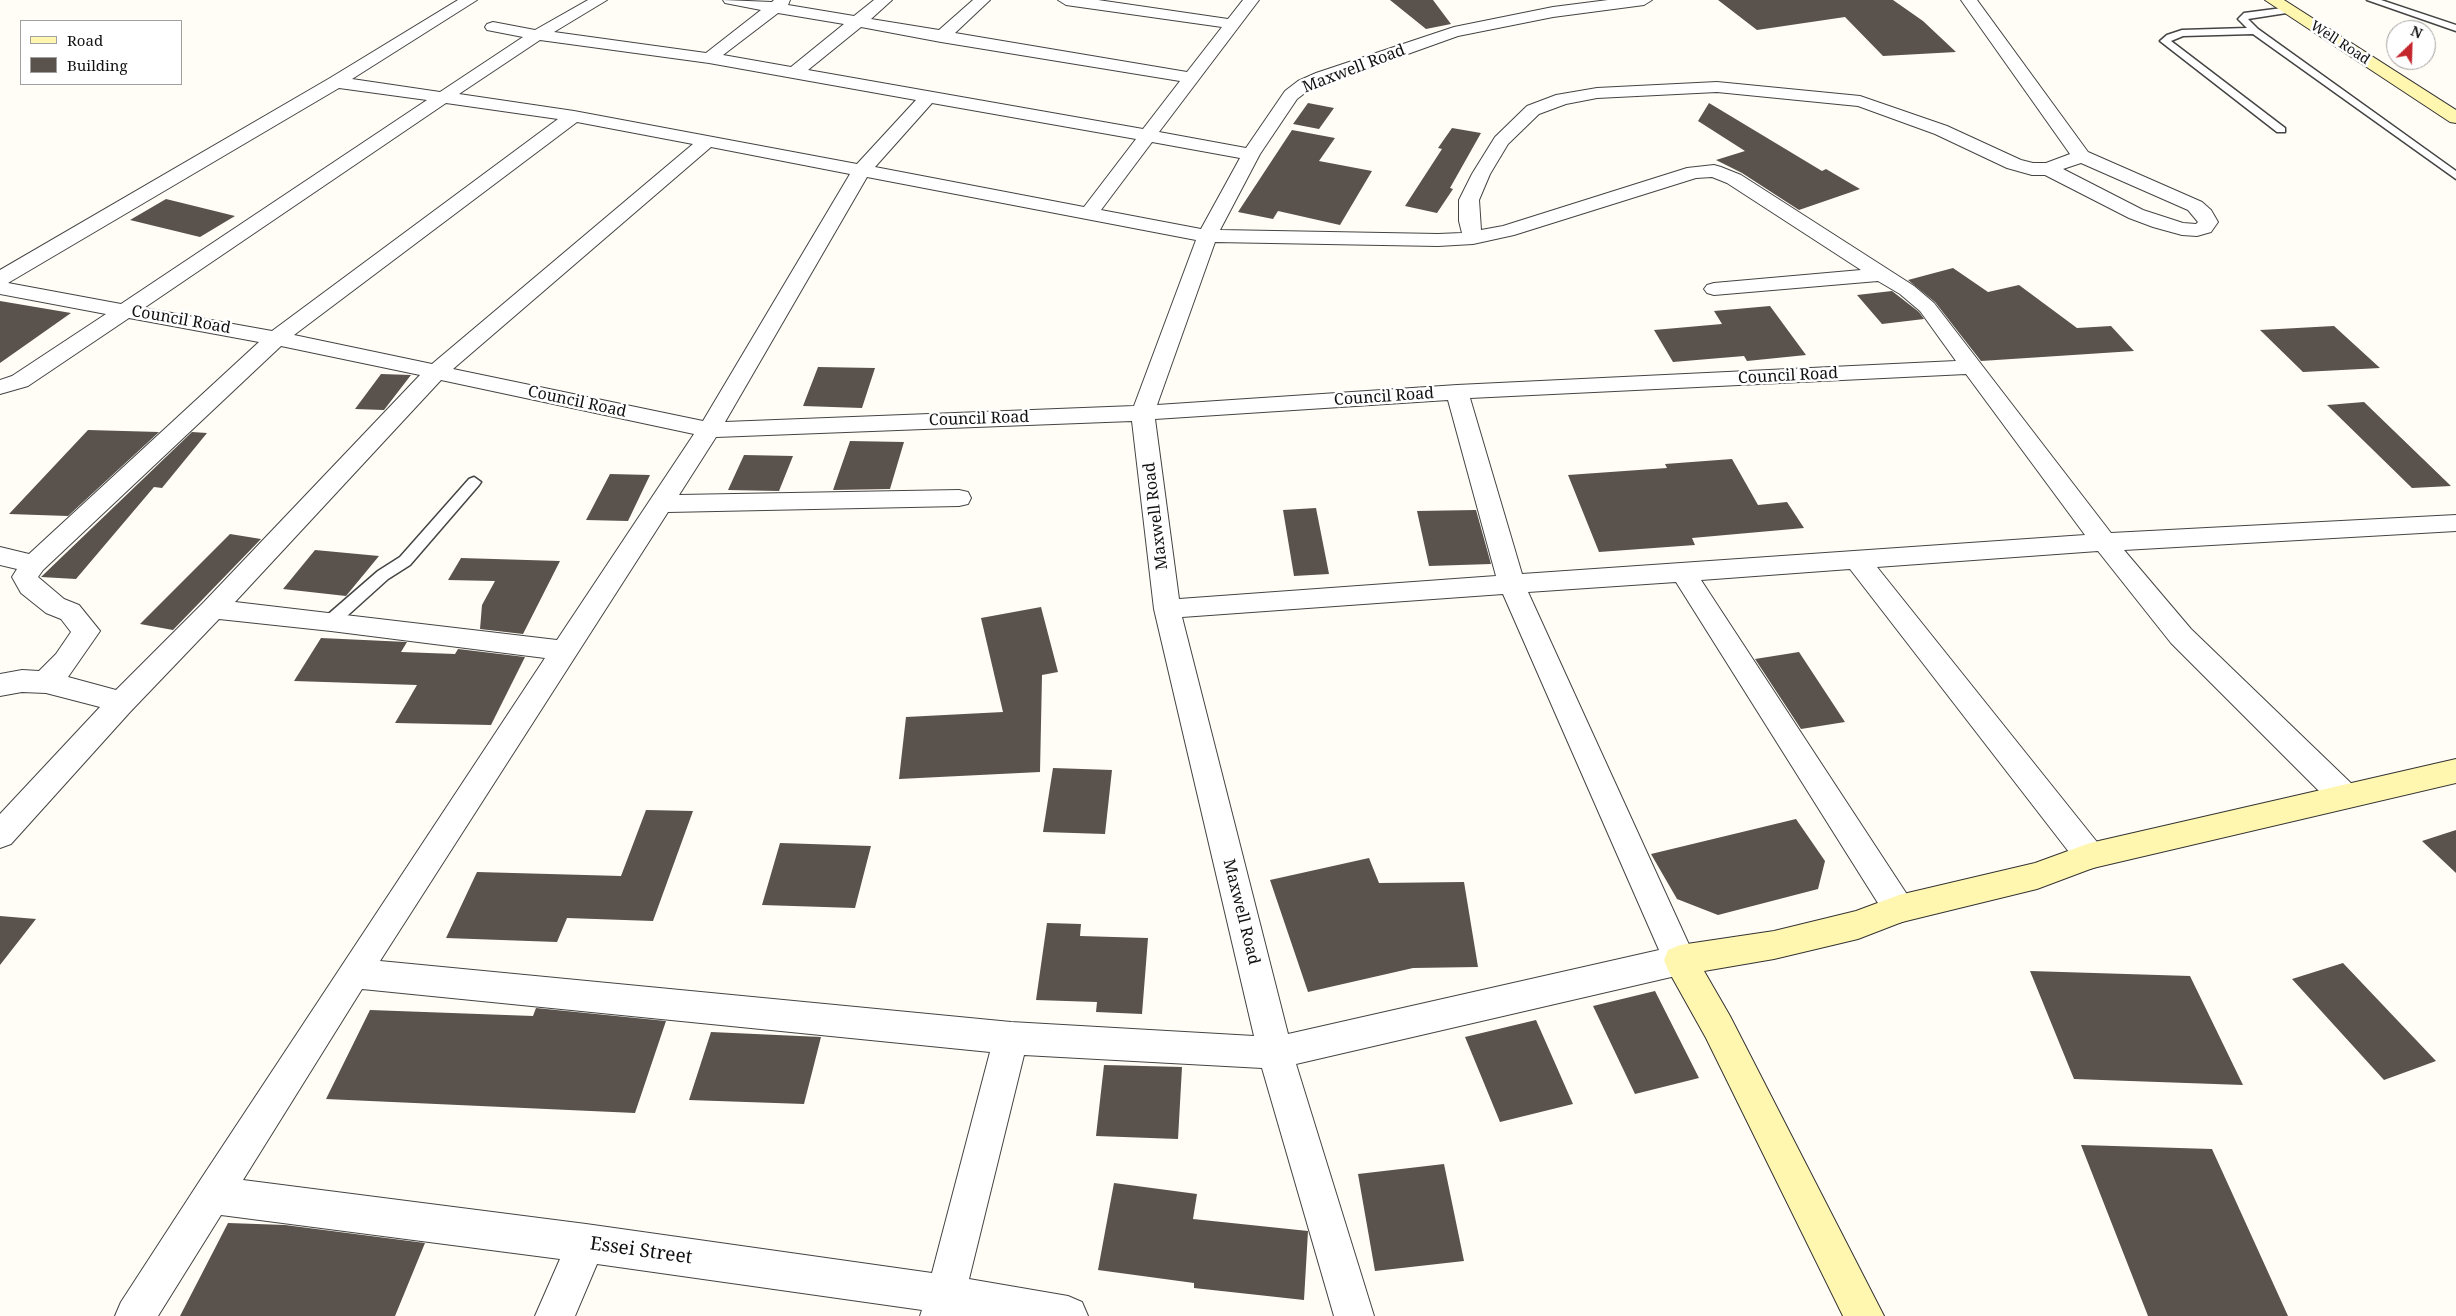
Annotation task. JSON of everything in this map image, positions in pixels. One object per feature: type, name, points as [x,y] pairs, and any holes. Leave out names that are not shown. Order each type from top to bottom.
[{"type":"street","points":[[0,279],[336,82],[466,2],[482,0]]},
{"type":"street","points":[[0,387],[20,380],[128,310],[537,35],[599,0]]},
{"type":"street","points":[[731,0],[778,4],[856,23],[1191,78]]},
{"type":"street","points":[[794,73],[884,0]]},
{"type":"street","points":[[940,37],[982,0]]},
{"type":"street","points":[[1066,0],[1231,24]]},
{"type":"street","points":[[1088,214],[1251,0]]},
{"type":"street","points":[[1970,0],[2081,156],[2195,206],[2204,214],[2208,222],[2204,228],[2197,230],[2182,229],[2160,223],[2136,214],[2048,169]]},
{"type":"street","name":"Well Road","points":[[2273,0],[2456,118]]},
{"type":"street","name":"Maxwell Road","points":[[1354,1316],[1275,1053],[1167,609],[1143,413],[1207,236],[1251,154],[1291,95],[1304,84],[1454,32],[1526,16],[1629,1]]},
{"type":"street","points":[[709,58],[778,4]]},
{"type":"street","points":[[493,26],[537,35],[709,58],[1251,154]]},
{"type":"street","points":[[336,82],[574,116],[1207,236],[1438,240],[1473,238],[1507,231],[1694,172],[1714,171],[1734,179],[1908,290],[1927,308],[2134,581],[2181,636],[2344,796]]},
{"type":"street","points":[[1473,238],[1468,221],[1469,200],[1481,174],[1501,141],[1533,110],[1562,99],[1597,93],[1716,87],[1860,101],[1941,130],[2014,164],[2032,169],[2048,169],[2081,156]]},
{"type":"street","points":[[135,1316],[354,973],[709,430],[862,170],[928,97]]},
{"type":"street","points":[[46,682],[66,661],[86,632],[70,612],[55,606],[30,586],[25,577],[34,564],[276,338],[574,116]]},
{"type":"street","points":[[0,835],[120,704],[213,609],[435,373],[707,141]]},
{"type":"street","points":[[1714,289],[1882,274]]},
{"type":"street","name":"Council Road","points":[[0,288],[276,338],[709,430],[1143,413],[1457,392],[1972,367]]},
{"type":"street","points":[[1457,392],[1511,583],[1680,960],[1718,1027],[1864,1316]]},
{"type":"street","points":[[661,504],[959,498]]},
{"type":"street","points":[[1167,609],[2105,542],[2456,523]]},
{"type":"street","points":[[0,556],[34,564]]},
{"type":"street","points":[[1858,561],[2090,856]]},
{"type":"street","points":[[1682,571],[1899,909]]},
{"type":"street","points":[[213,609],[331,621],[566,650]]},
{"type":"street","points":[[0,685],[22,681],[46,682],[96,694],[120,704]]},
{"type":"street","points":[[354,973],[1011,1038],[1275,1053],[1680,960],[1774,946],[1858,926],[1899,909],[2037,876],[2090,856],[2456,771]]},
{"type":"street","points":[[943,1305],[1011,1038]]},
{"type":"street","name":"Essei Street","points":[[212,1195],[586,1244],[943,1305],[1068,1316]]},
{"type":"street","points":[[554,1316],[586,1244]]},
{"type":"lane","points":[[2372,0],[2456,28]]},
{"type":"lane","points":[[2290,10],[2247,15],[2243,19],[2244,22],[2456,176]]},
{"type":"lane","points":[[2255,30],[2182,33],[2165,41],[2281,130]]},
{"type":"lane","points":[[331,621],[383,575],[405,561],[474,482]]},
{"type":"building","points":[[1390,0],[1433,0],[1451,24],[1426,29]]},
{"type":"building","points":[[1718,0],[1893,0],[1923,21],[1956,52],[1883,56],[1845,17],[1757,30]]},
{"type":"building","points":[[1308,103],[1334,108],[1319,129],[1293,124]]},
{"type":"building","points":[[1709,103],[1822,171],[1826,169],[1860,189],[1799,210],[1742,173],[1716,160],[1745,151],[1698,121]]},
{"type":"building","points":[[1452,128],[1481,133],[1450,188],[1453,189],[1437,213],[1405,206],[1442,149],[1438,148]]},
{"type":"building","points":[[1292,130],[1335,138],[1319,161],[1372,171],[1340,225],[1278,211],[1273,219],[1238,212]]},
{"type":"building","points":[[166,199],[235,216],[200,237],[130,220]]},
{"type":"building","points":[[1953,268],[1988,292],[2019,285],[2077,328],[2111,326],[2134,351],[1981,361],[1935,302],[1908,280]]},
{"type":"building","points":[[1892,291],[1919,312],[1924,319],[1882,324],[1857,295]]},
{"type":"building","points":[[0,301],[71,313],[0,363]]},
{"type":"building","points":[[1770,306],[1806,355],[1747,361],[1744,356],[1673,362],[1654,330],[1722,324],[1714,311]]},
{"type":"building","points":[[2334,326],[2380,368],[2303,372],[2260,330]]},
{"type":"building","points":[[818,367],[875,368],[862,408],[803,406]]},
{"type":"building","points":[[381,374],[411,375],[384,410],[355,409]]},
{"type":"building","points":[[2364,402],[2451,486],[2412,488],[2327,405]]},
{"type":"building","points":[[88,430],[159,432],[68,516],[9,514]]},
{"type":"building","points":[[192,432],[207,433],[162,488],[154,487],[76,579],[41,577]]},
{"type":"building","points":[[850,441],[904,442],[890,489],[833,490]]},
{"type":"building","points":[[744,455],[793,456],[779,491],[728,490]]},
{"type":"building","points":[[1732,459],[1758,505],[1787,502],[1804,528],[1692,538],[1695,545],[1599,552],[1568,475],[1667,468],[1665,464]]},
{"type":"building","points":[[610,474],[650,475],[628,521],[586,520]]},
{"type":"building","points":[[1316,508],[1329,574],[1294,576],[1283,510]]},
{"type":"building","points":[[1476,510],[1491,564],[1429,566],[1417,511]]},
{"type":"building","points":[[230,534],[261,539],[173,630],[140,624]]},
{"type":"building","points":[[315,550],[379,556],[346,596],[283,589]]},
{"type":"building","points":[[461,558],[560,561],[523,634],[480,629],[482,605],[495,581],[448,580]]},
{"type":"building","points":[[1041,607],[1058,672],[1042,675],[1040,772],[899,779],[906,717],[1003,712],[981,618]]},
{"type":"building","points":[[321,638],[407,642],[401,652],[455,654],[458,649],[525,657],[491,725],[395,723],[417,685],[294,681]]},
{"type":"building","points":[[1799,652],[1845,722],[1801,729],[1755,659]]},
{"type":"building","points":[[1053,768],[1112,770],[1105,834],[1043,832]]},
{"type":"building","points":[[646,810],[693,811],[653,921],[567,918],[557,942],[446,938],[477,872],[621,876]]},
{"type":"building","points":[[1796,819],[1825,861],[1818,889],[1718,915],[1677,899],[1651,854]]},
{"type":"building","points":[[2456,830],[2456,873],[2422,841]]},
{"type":"building","points":[[780,843],[871,846],[855,908],[762,905]]},
{"type":"building","points":[[1369,858],[1379,883],[1464,882],[1478,967],[1413,968],[1308,992],[1270,880]]},
{"type":"building","points":[[0,916],[36,919],[0,965]]},
{"type":"building","points":[[1047,923],[1081,924],[1080,936],[1148,938],[1142,1014],[1096,1012],[1097,1002],[1036,1000]]},
{"type":"building","points":[[2343,963],[2436,1061],[2384,1080],[2292,979]]},
{"type":"building","points":[[2030,971],[2190,976],[2243,1085],[2074,1079]]},
{"type":"building","points":[[1655,991],[1699,1078],[1635,1094],[1593,1006]]},
{"type":"building","points":[[536,1008],[666,1021],[635,1113],[326,1099],[370,1010],[533,1016]]},
{"type":"building","points":[[1536,1020],[1573,1104],[1500,1122],[1465,1037]]},
{"type":"building","points":[[711,1032],[821,1037],[804,1104],[689,1100]]},
{"type":"building","points":[[1104,1065],[1182,1067],[1178,1139],[1096,1136]]},
{"type":"building","points":[[2081,1145],[2212,1149],[2288,1316],[2148,1316]]},
{"type":"building","points":[[1444,1164],[1464,1261],[1375,1271],[1358,1174]]},
{"type":"building","points":[[1114,1183],[1197,1194],[1193,1219],[1308,1231],[1304,1300],[1194,1288],[1194,1283],[1098,1270]]},
{"type":"building","points":[[228,1223],[285,1225],[425,1243],[395,1316],[180,1316]]}]
